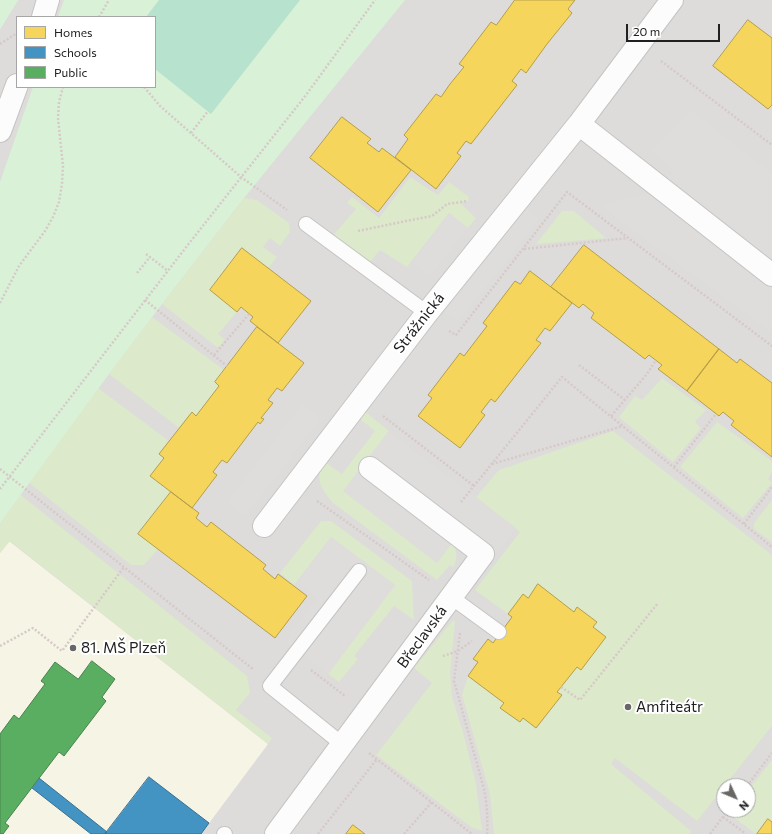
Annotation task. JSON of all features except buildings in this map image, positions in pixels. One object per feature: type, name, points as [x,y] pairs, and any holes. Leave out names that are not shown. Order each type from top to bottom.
[{"type":"street","points":[[43,16],[48,0]]},
{"type":"street","name":"Strážnická","points":[[264,526],[427,313],[579,124],[672,0]]},
{"type":"street","points":[[0,131],[16,88]]},
{"type":"street","points":[[579,124],[772,275]]},
{"type":"street","name":"Břeclavská","points":[[276,834],[482,554],[370,468]]},
{"type":"lane","points":[[306,224],[427,313]]},
{"type":"lane","points":[[346,740],[270,686],[359,571]]},
{"type":"lane","points":[[451,596],[499,632]]},
{"type":"path","points":[[100,16],[109,0]]},
{"type":"path","points":[[0,489],[306,94],[375,0]]},
{"type":"path","points":[[0,44],[16,34]]},
{"type":"path","points":[[639,44],[772,145]]},
{"type":"path","points":[[0,303],[19,266],[45,231],[59,202],[63,166],[58,118],[59,102],[63,88]]},
{"type":"path","points":[[145,88],[160,106],[241,177],[306,224]]},
{"type":"path","points":[[191,133],[208,111]]},
{"type":"path","points":[[427,313],[456,335],[567,192],[772,346]]},
{"type":"path","points":[[329,241],[342,234],[432,216],[446,204],[468,201]]},
{"type":"path","points":[[523,249],[629,238]]},
{"type":"path","points":[[146,254],[168,271]]},
{"type":"path","points":[[137,272],[150,257]]},
{"type":"path","points":[[145,300],[228,366]]},
{"type":"path","points":[[214,355],[249,314]]},
{"type":"path","points":[[611,416],[647,374],[656,360]]},
{"type":"path","points":[[579,364],[625,400]]},
{"type":"path","points":[[443,524],[562,377],[772,547]]},
{"type":"path","points":[[361,399],[474,486]]},
{"type":"path","points":[[674,467],[716,414]]},
{"type":"path","points":[[492,464],[623,426]]},
{"type":"path","points":[[0,469],[255,671],[260,666]]},
{"type":"path","points":[[744,524],[772,486]]},
{"type":"path","points":[[0,646],[33,628],[62,651],[124,567]]},
{"type":"path","points":[[561,687],[580,700],[658,603]]},
{"type":"path","points":[[292,656],[347,697]]},
{"type":"path","points":[[346,740],[377,759],[472,834]]},
{"type":"path","points":[[753,778],[772,753]]},
{"type":"path","points":[[318,834],[377,759]]},
{"type":"path","points":[[404,834],[432,802]]},
{"type":"path","points":[[710,834],[722,818]]},
{"type":"path","points":[[724,818],[746,834]]},
{"type":"shaded area","points":[[18,0],[772,0],[772,834],[0,834],[0,29]]},
{"type":"shaded area","points":[[691,110],[772,173],[772,333],[600,206],[650,193],[674,171],[650,150]]},
{"type":"shaded area","points":[[527,207],[540,219],[459,321],[443,312]]},
{"type":"shaded area","points":[[449,213],[468,228],[430,276],[412,262]]},
{"type":"shaded area","points":[[302,404],[321,418],[246,516],[227,502]]},
{"type":"shaded area","points":[[389,431],[516,528],[489,563],[456,537],[437,563],[343,491]]},
{"type":"shaded area","points":[[331,537],[395,585],[328,674],[285,641],[317,598],[297,583]]},
{"type":"shaded area","name":"81. MŠ Plzeň","points":[[9,541],[268,744],[201,834],[0,834],[0,553]]},
{"type":"green space","points":[[0,0],[18,0],[0,29]]},
{"type":"green space","points":[[64,0],[405,0],[244,198],[109,374],[0,523],[0,182],[33,88],[156,88],[156,16],[58,16]]},
{"type":"green space","points":[[159,0],[300,0],[211,114],[156,70],[156,16],[147,16]]},
{"type":"green space","points":[[410,177],[438,195],[449,182],[469,197],[468,201],[460,203],[476,218],[468,228],[449,213],[407,267],[380,250],[369,263],[333,239],[335,233],[356,209],[347,203],[352,197],[379,218]]},
{"type":"green space","points":[[244,198],[257,200],[289,223],[290,232],[280,246],[270,238],[263,247],[277,257],[268,268],[242,248],[210,290],[237,312],[218,334],[225,340],[218,348],[162,304]]},
{"type":"green space","points":[[562,211],[574,211],[606,238],[536,244]]},
{"type":"green space","points":[[152,317],[224,370],[215,382],[219,386],[196,416],[192,412],[179,428],[109,374]]},
{"type":"green space","points":[[662,378],[706,410],[695,422],[701,428],[673,462],[619,417],[635,396],[642,400]]},
{"type":"green space","points":[[98,388],[169,441],[159,454],[164,458],[150,476],[171,492],[138,533],[158,549],[144,565],[131,565],[27,481]]},
{"type":"green space","points":[[362,409],[389,431],[344,491],[437,562],[452,543],[456,555],[454,567],[450,565],[437,580],[333,503],[320,484],[319,479],[323,461],[342,474],[375,431],[356,416]]},
{"type":"green space","points":[[717,422],[772,461],[772,472],[768,479],[772,483],[743,518],[680,467]]},
{"type":"green space","points":[[613,431],[772,555],[772,727],[731,778],[716,778],[716,797],[697,821],[615,758],[611,764],[691,831],[690,834],[494,834],[490,794],[462,695],[468,676],[504,703],[500,708],[519,722],[523,718],[537,728],[561,696],[557,692],[577,667],[581,670],[606,637],[593,627],[577,607],[574,612],[538,584],[528,598],[523,594],[508,614],[475,590],[520,532],[476,497],[499,470]]},
{"type":"green space","points":[[17,492],[247,676],[250,693],[236,710],[272,738],[268,744],[10,541],[0,553],[0,514]]},
{"type":"green space","points":[[772,500],[772,542],[754,529],[754,523]]},
{"type":"green space","points":[[321,521],[331,521],[412,581],[414,620],[394,606],[354,656],[358,659],[339,682],[328,674],[395,585],[331,537],[294,585],[280,573]]},
{"type":"green space","points":[[453,620],[455,622],[450,673],[452,697],[463,732],[476,784],[482,831],[471,827],[376,755],[432,683],[414,668]]},
{"type":"green space","points":[[772,760],[772,822],[768,819],[756,834],[734,818],[756,818],[756,780]]},
{"type":"place","name":"81. MŠ Plzeň","points":[[73,648]]},
{"type":"place","name":"Amfiteátr","points":[[628,707]]}]
